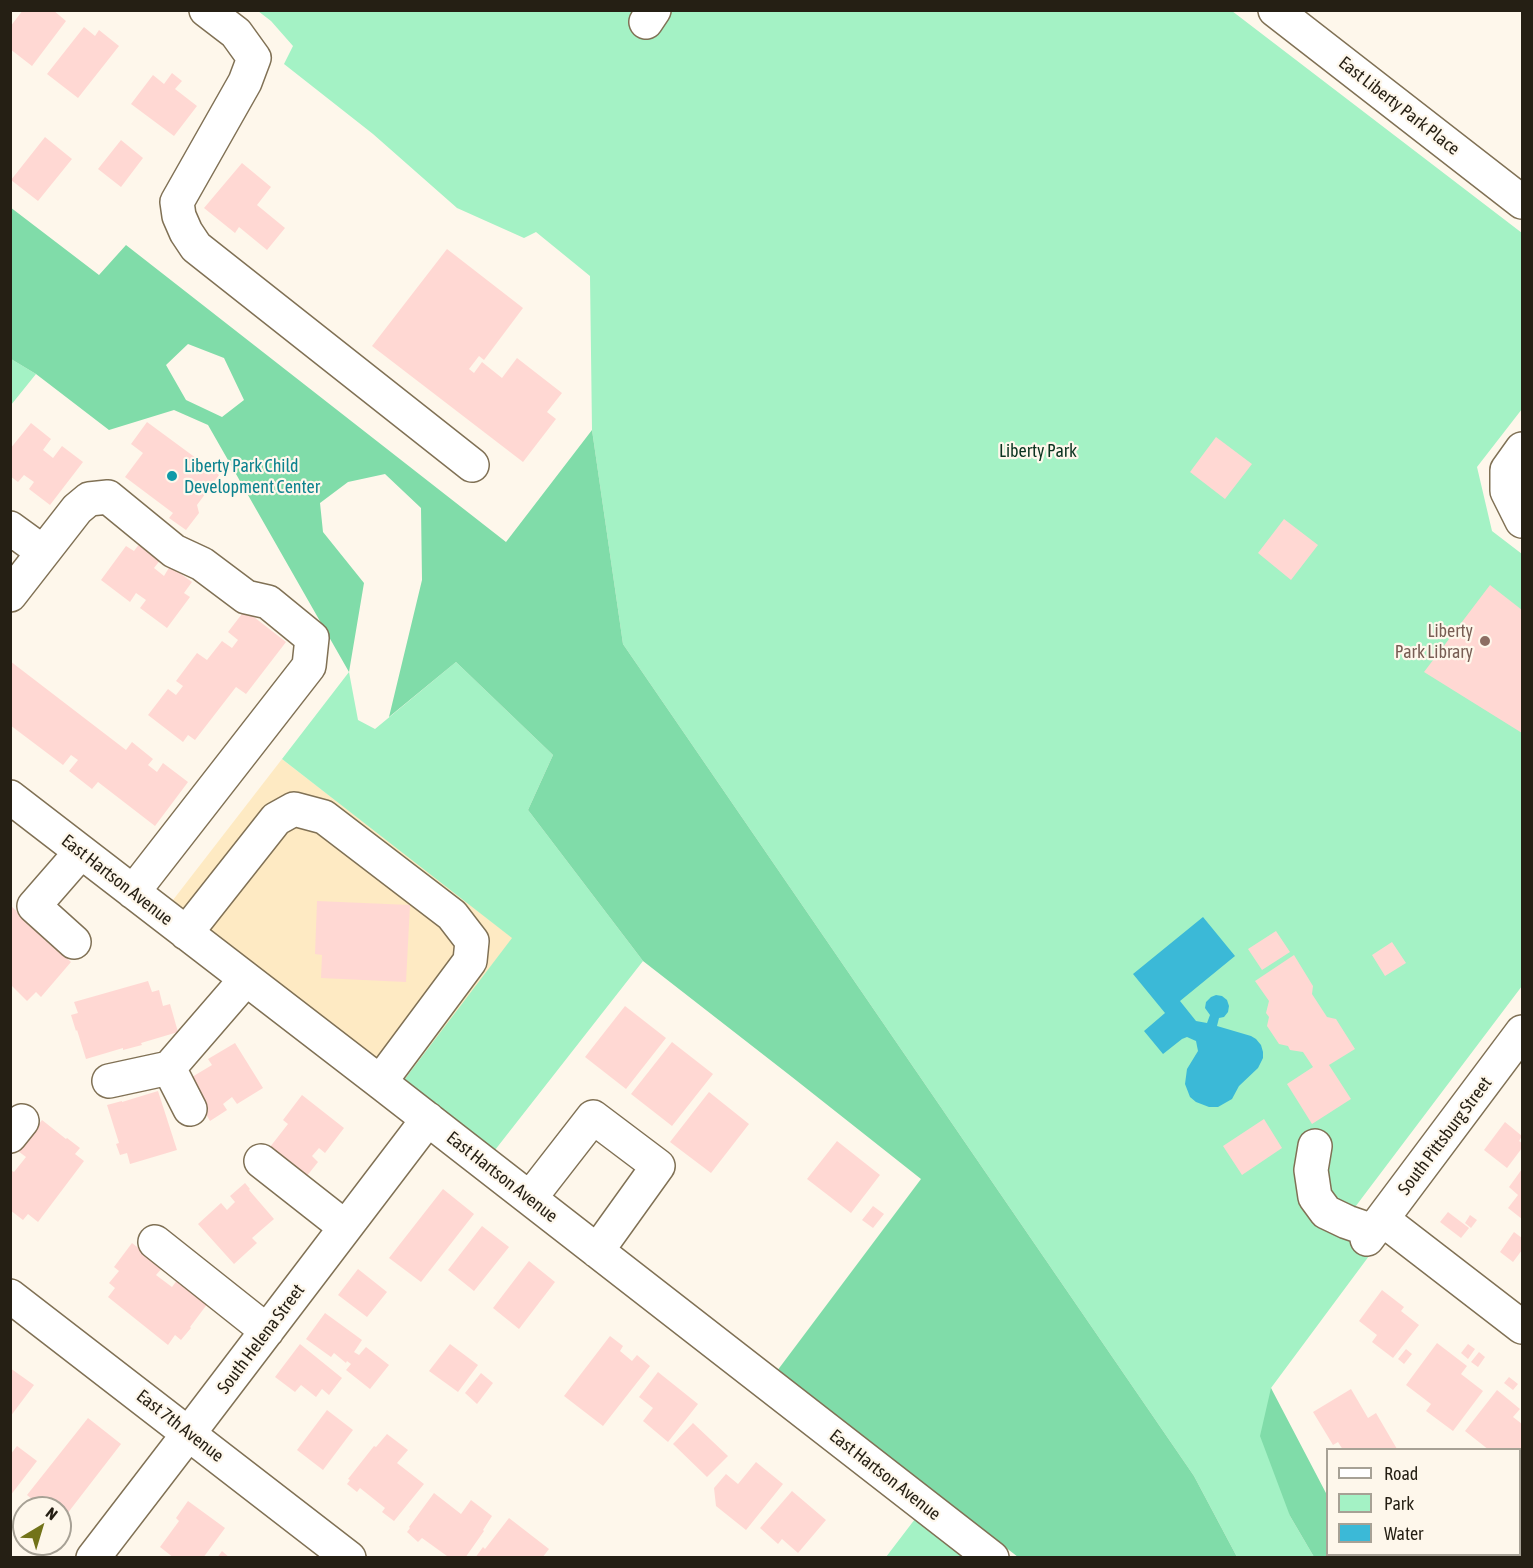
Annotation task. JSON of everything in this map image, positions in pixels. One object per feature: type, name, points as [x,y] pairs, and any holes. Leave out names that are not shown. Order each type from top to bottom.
[{"type":"street","points":[[206,10],[236,33],[254,58],[245,82],[177,202],[179,216],[186,232],[196,247],[472,465]]},
{"type":"street","name":"East Liberty Park Place","points":[[1275,10],[1522,202]]},
{"type":"street","points":[[1522,449],[1507,470],[1507,491],[1522,521]]},
{"type":"street","points":[[10,594],[77,509],[89,499],[108,497],[174,550],[202,564],[246,597],[268,602],[312,638],[309,666],[133,892]]},
{"type":"street","points":[[10,528],[43,552]]},
{"type":"street","name":"East Hartson Avenue","points":[[10,797],[992,1557]]},
{"type":"street","points":[[186,933],[276,819],[294,809],[324,817],[443,908],[452,915],[472,941],[471,961],[380,1082]]},
{"type":"street","points":[[74,942],[34,906],[81,852]]},
{"type":"street","points":[[109,1081],[169,1068],[246,979]]},
{"type":"street","name":"South Pittsburg Street","points":[[1374,1230],[1518,1048]]},
{"type":"street","points":[[169,1068],[190,1110]]},
{"type":"street","points":[[530,1198],[593,1117],[658,1166],[597,1251]]},
{"type":"street","name":"South Helena Street","points":[[93,1557],[428,1119]]},
{"type":"street","points":[[1315,1146],[1311,1170],[1315,1197],[1326,1212],[1347,1222],[1374,1230],[1522,1327]]},
{"type":"street","points":[[261,1161],[345,1227]]},
{"type":"street","points":[[155,1242],[267,1331]]},
{"type":"street","name":"East 7th Avenue","points":[[10,1296],[350,1557]]},
{"type":"shaded area","points":[[282,759],[513,938],[404,1080],[173,900]]},
{"type":"green space","name":"Liberty Park","points":[[258,11],[1232,11],[1522,233],[1522,409],[1477,467],[1492,531],[1522,554],[1522,986],[1337,1231],[1369,1256],[1271,1388],[1290,1516],[1314,1557],[1237,1557],[1194,1476],[623,644],[592,430],[590,276],[536,232],[524,238],[457,208],[373,134],[284,64],[293,46],[271,21]]},
{"type":"green space","points":[[10,207],[99,275],[126,245],[506,542],[592,430],[623,644],[1194,1476],[1237,1557],[1018,1557],[777,1371],[921,1179],[643,961],[528,810],[553,755],[456,662],[389,717],[422,580],[421,508],[385,474],[348,482],[320,503],[323,532],[364,583],[349,672],[208,425],[174,410],[109,430],[36,374],[11,359]],"holes":[[[188,344],[224,358],[244,400],[222,417],[186,400],[166,365]]]},
{"type":"green space","points":[[11,359],[36,374],[11,405]]},
{"type":"green space","points":[[456,662],[553,755],[528,810],[643,961],[495,1150],[404,1080],[512,938],[282,759],[349,672],[358,720],[375,729]]},
{"type":"green space","points":[[1271,1388],[1326,1493],[1326,1556],[1360,1557],[1314,1557],[1290,1516],[1260,1436]]},
{"type":"green space","points":[[915,1519],[964,1557],[886,1557]]},
{"type":"water","points":[[1203,917],[1235,956],[1180,1001],[1196,1021],[1207,1023],[1210,1015],[1205,1008],[1206,1002],[1216,995],[1222,996],[1227,1000],[1228,1012],[1224,1017],[1219,1018],[1217,1026],[1251,1036],[1261,1045],[1263,1052],[1258,1068],[1239,1086],[1232,1099],[1218,1107],[1209,1107],[1196,1102],[1190,1097],[1185,1084],[1187,1069],[1198,1051],[1196,1041],[1187,1037],[1163,1054],[1144,1031],[1165,1013],[1133,974]]},
{"type":"building","points":[[23,10],[53,10],[66,21],[32,66],[10,49],[10,27]]},
{"type":"building","points":[[84,27],[95,36],[99,30],[119,46],[78,98],[47,74]]},
{"type":"building","points":[[172,73],[182,81],[175,89],[197,106],[174,136],[131,104],[153,75],[164,84]]},
{"type":"building","points":[[45,137],[72,159],[38,201],[11,180]]},
{"type":"building","points":[[121,140],[143,158],[121,187],[98,169]]},
{"type":"building","points":[[242,163],[271,187],[257,205],[285,228],[267,250],[239,227],[235,233],[204,208]]},
{"type":"building","points":[[447,249],[523,308],[484,360],[479,356],[469,369],[474,373],[482,362],[502,378],[517,358],[562,393],[547,412],[556,419],[523,462],[372,346]]},
{"type":"building","name":"Liberty Park Child Development Center","points":[[147,422],[219,475],[197,505],[199,513],[186,530],[169,518],[173,513],[125,477],[143,453],[131,444]]},
{"type":"building","points":[[31,423],[51,439],[43,450],[53,458],[62,446],[83,462],[50,505],[29,489],[34,482],[24,475],[18,482],[10,476],[10,449]]},
{"type":"building","points":[[1216,437],[1252,464],[1225,499],[1190,472]]},
{"type":"building","points":[[1284,519],[1318,545],[1291,580],[1258,553]]},
{"type":"building","points":[[140,543],[161,559],[154,568],[164,576],[170,566],[192,582],[184,593],[190,597],[167,628],[140,608],[146,600],[136,593],[130,602],[101,580],[126,546],[134,551]]},
{"type":"building","name":"Liberty Park Library","points":[[1490,585],[1522,610],[1522,733],[1424,672]]},
{"type":"building","points":[[245,610],[286,642],[246,694],[236,687],[195,740],[188,735],[183,742],[148,715],[168,689],[176,695],[183,686],[176,681],[197,653],[207,660],[222,641],[232,648],[238,640],[228,632]]},
{"type":"building","points":[[10,661],[126,750],[132,742],[153,759],[148,765],[157,772],[163,763],[188,782],[155,826],[98,782],[92,789],[69,771],[78,760],[71,755],[63,765],[10,725]]},
{"type":"building","points":[[317,901],[410,905],[406,982],[321,978],[322,955],[315,954]]},
{"type":"building","points":[[10,905],[71,962],[41,997],[36,992],[27,1001],[10,984]]},
{"type":"building","points":[[1276,931],[1290,952],[1262,970],[1248,949]]},
{"type":"building","points":[[1392,942],[1406,963],[1385,976],[1372,955]]},
{"type":"building","points":[[1294,955],[1313,986],[1312,994],[1327,1017],[1336,1019],[1355,1049],[1329,1065],[1351,1099],[1312,1124],[1287,1084],[1313,1067],[1303,1052],[1290,1050],[1288,1046],[1279,1044],[1267,1026],[1269,1017],[1266,1013],[1269,1001],[1255,981]]},
{"type":"building","points":[[148,981],[152,992],[159,990],[163,1006],[170,1004],[178,1032],[141,1043],[142,1045],[86,1059],[71,1015],[78,1013],[74,1002]]},
{"type":"building","points":[[625,1006],[666,1038],[626,1089],[585,1057]]},
{"type":"building","points":[[672,1042],[713,1074],[672,1126],[631,1094]]},
{"type":"building","points":[[235,1043],[263,1088],[237,1104],[232,1097],[223,1104],[227,1110],[210,1121],[206,1114],[208,1113],[187,1080],[212,1065],[208,1059]]},
{"type":"building","points":[[158,1091],[177,1150],[130,1164],[127,1153],[120,1155],[116,1144],[119,1143],[107,1105]]},
{"type":"building","points":[[709,1092],[749,1124],[711,1173],[670,1142]]},
{"type":"building","points":[[302,1095],[344,1128],[325,1153],[319,1148],[312,1156],[318,1162],[306,1177],[299,1172],[301,1170],[270,1147],[288,1124],[283,1120]]},
{"type":"building","points":[[1264,1119],[1282,1148],[1242,1175],[1223,1146]]},
{"type":"building","points":[[42,1120],[80,1148],[75,1154],[84,1161],[38,1222],[28,1214],[23,1220],[10,1210],[10,1170],[14,1172],[26,1157],[18,1151]]},
{"type":"building","points":[[1505,1122],[1522,1136],[1519,1141],[1522,1143],[1522,1148],[1507,1168],[1484,1150]]},
{"type":"building","points":[[837,1141],[880,1175],[851,1213],[807,1179]]},
{"type":"building","points":[[1522,1169],[1522,1219],[1508,1208],[1518,1195],[1509,1187]]},
{"type":"building","points":[[245,1183],[274,1219],[252,1238],[257,1243],[234,1264],[198,1224],[221,1203],[227,1210],[235,1202],[230,1196]]},
{"type":"building","points":[[443,1189],[474,1214],[421,1282],[389,1258]]},
{"type":"building","points":[[873,1206],[884,1214],[873,1228],[862,1220]]},
{"type":"building","points":[[1448,1212],[1469,1228],[1461,1238],[1440,1222]]},
{"type":"building","points":[[1470,1215],[1477,1220],[1471,1228],[1465,1223]]},
{"type":"building","points":[[482,1226],[509,1247],[474,1291],[448,1270]]},
{"type":"building","points":[[1514,1232],[1522,1238],[1522,1250],[1513,1262],[1500,1252]]},
{"type":"building","points":[[132,1243],[163,1267],[156,1275],[172,1287],[178,1279],[208,1303],[181,1340],[175,1335],[168,1345],[108,1297],[115,1288],[109,1283],[119,1271],[114,1267]]},
{"type":"building","points":[[529,1261],[555,1282],[519,1329],[493,1308]]},
{"type":"building","points":[[358,1269],[387,1292],[367,1317],[338,1295]]},
{"type":"building","points":[[1382,1290],[1404,1307],[1401,1311],[1419,1325],[1393,1358],[1372,1342],[1377,1335],[1359,1321]]},
{"type":"building","points":[[325,1313],[362,1340],[354,1352],[359,1355],[366,1347],[389,1365],[370,1389],[346,1370],[351,1364],[347,1361],[346,1363],[334,1353],[331,1357],[306,1339]]},
{"type":"building","points":[[610,1336],[623,1346],[620,1351],[632,1361],[637,1355],[650,1366],[603,1426],[564,1396]]},
{"type":"building","points":[[1437,1343],[1467,1366],[1461,1374],[1483,1391],[1453,1431],[1426,1411],[1431,1404],[1406,1385]]},
{"type":"building","points":[[300,1344],[342,1378],[329,1395],[322,1389],[316,1397],[301,1385],[295,1392],[275,1377]]},
{"type":"building","points":[[450,1344],[478,1365],[458,1392],[429,1371]]},
{"type":"building","points":[[1468,1344],[1475,1349],[1468,1359],[1461,1353]]},
{"type":"building","points":[[1406,1349],[1412,1354],[1404,1364],[1398,1359]]},
{"type":"building","points":[[1479,1352],[1485,1357],[1478,1367],[1471,1362]]},
{"type":"building","points":[[10,1368],[34,1385],[10,1417]]},
{"type":"building","points":[[658,1372],[698,1404],[668,1442],[643,1421],[653,1408],[639,1397]]},
{"type":"building","points":[[481,1373],[493,1383],[477,1404],[465,1393]]},
{"type":"building","points":[[1509,1377],[1518,1384],[1513,1390],[1504,1383]]},
{"type":"building","points":[[1351,1389],[1368,1418],[1376,1413],[1396,1448],[1342,1448],[1338,1442],[1333,1445],[1313,1412]]},
{"type":"building","points":[[1497,1390],[1520,1409],[1513,1417],[1522,1424],[1522,1458],[1521,1460],[1521,1448],[1486,1448],[1465,1431]]},
{"type":"building","points":[[327,1410],[353,1430],[323,1470],[297,1450]]},
{"type":"building","points":[[88,1418],[121,1444],[72,1507],[72,1496],[27,1495]]},
{"type":"building","points":[[693,1423],[728,1456],[707,1477],[673,1444]]},
{"type":"building","points":[[387,1434],[408,1450],[397,1463],[424,1484],[394,1521],[382,1512],[385,1508],[360,1488],[357,1492],[347,1484],[350,1480],[348,1479],[374,1446],[376,1447]]},
{"type":"building","points":[[17,1446],[37,1461],[10,1496],[10,1455]]},
{"type":"building","points":[[756,1462],[783,1484],[746,1530],[716,1506],[714,1488],[726,1474],[738,1484]]},
{"type":"building","points":[[792,1491],[826,1520],[798,1553],[782,1539],[778,1544],[760,1528]]},
{"type":"building","points":[[434,1493],[461,1514],[471,1500],[492,1516],[465,1558],[446,1558],[447,1556],[422,1538],[418,1542],[407,1532]]},
{"type":"building","points":[[188,1501],[225,1528],[203,1558],[174,1558],[160,1547],[179,1521],[176,1518]]},
{"type":"building","points":[[509,1518],[549,1549],[542,1558],[475,1558],[483,1547],[485,1549]]},
{"type":"building","points":[[222,1551],[230,1558],[217,1558]]},
{"type":"building","points":[[1380,1556],[1431,1556],[1432,1558],[1381,1558]]},
{"type":"place","name":"Liberty Park Child Development Center","points":[[172,476]]},
{"type":"place","name":"Liberty Park Library","points":[[1485,641]]}]
